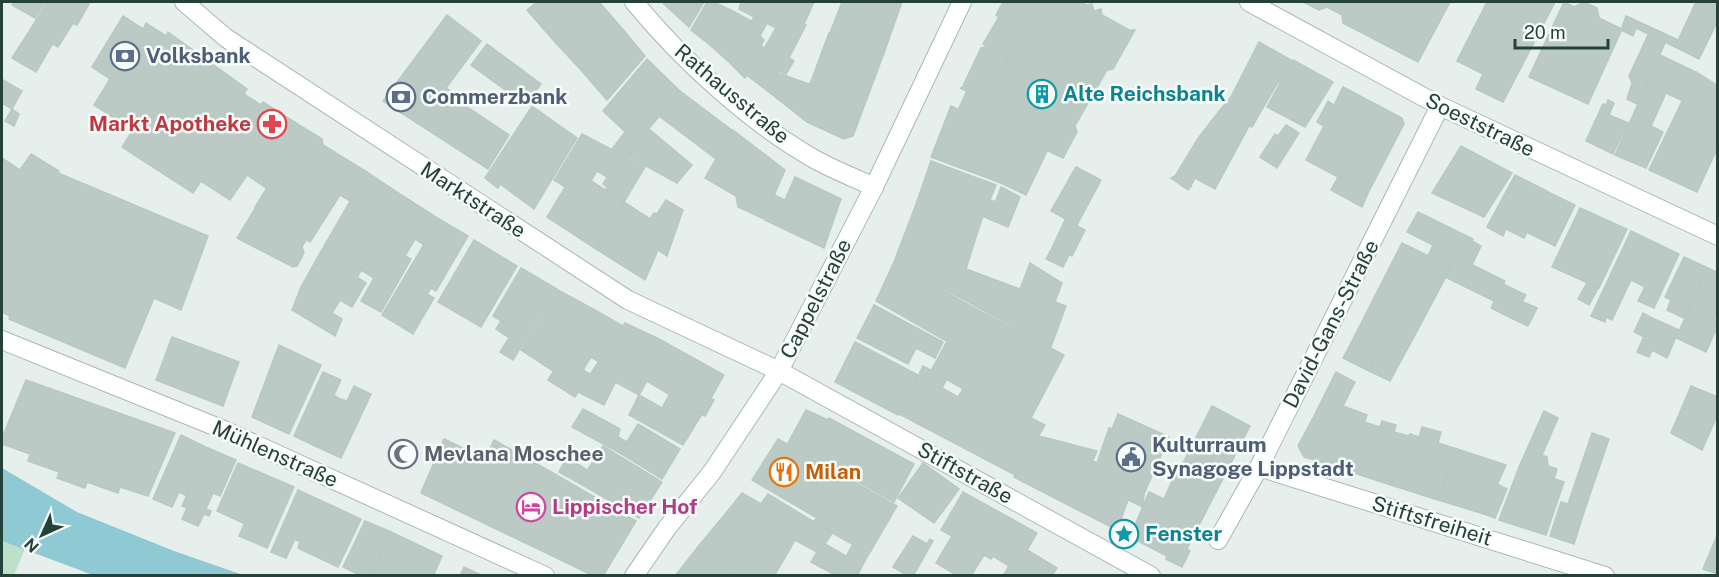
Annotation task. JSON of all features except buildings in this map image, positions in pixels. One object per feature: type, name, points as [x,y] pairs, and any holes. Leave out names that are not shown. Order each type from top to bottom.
[{"type":"street","name":"Marktstraße","points":[[184,2],[226,38],[628,300],[779,371]]},
{"type":"street","name":"Rathausstraße","points":[[634,2],[665,39],[764,127],[816,160],[874,187]]},
{"type":"street","name":"Cappelstraße","points":[[634,576],[667,528],[712,472],[779,371],[874,187],[962,2]]},
{"type":"street","name":"Soeststraße","points":[[1249,2],[1440,106],[1718,236]]},
{"type":"street","name":"David-Gans-Straße","points":[[1218,540],[1259,467],[1440,106]]},
{"type":"street","name":"Mühlenstraße","points":[[2,340],[224,430],[544,576]]},
{"type":"street","name":"Stiftstraße","points":[[779,371],[1151,576]]},
{"type":"street","name":"Stiftsfreiheit","points":[[1259,467],[1605,576]]},
{"type":"green space","points":[[2,541],[25,549],[14,575],[2,576]]},
{"type":"water","points":[[2,468],[77,512],[174,551],[243,575],[93,575],[2,541]]},
{"type":"place","name":"Volksbank","points":[[125,56]]},
{"type":"place","name":"Alte Reichsbank","points":[[1042,94]]},
{"type":"place","name":"Commerzbank","points":[[401,97]]},
{"type":"place","name":"Markt Apotheke","points":[[272,124]]},
{"type":"place","name":"Mevlana Moschee","points":[[403,454]]},
{"type":"place","name":"Kulturraum Synagoge Lippstadt","points":[[1131,457]]},
{"type":"place","name":"Milan","points":[[784,472]]},
{"type":"place","name":"Lippischer Hof","points":[[531,507]]},
{"type":"place","name":"Fenster","points":[[1124,534]]}]
